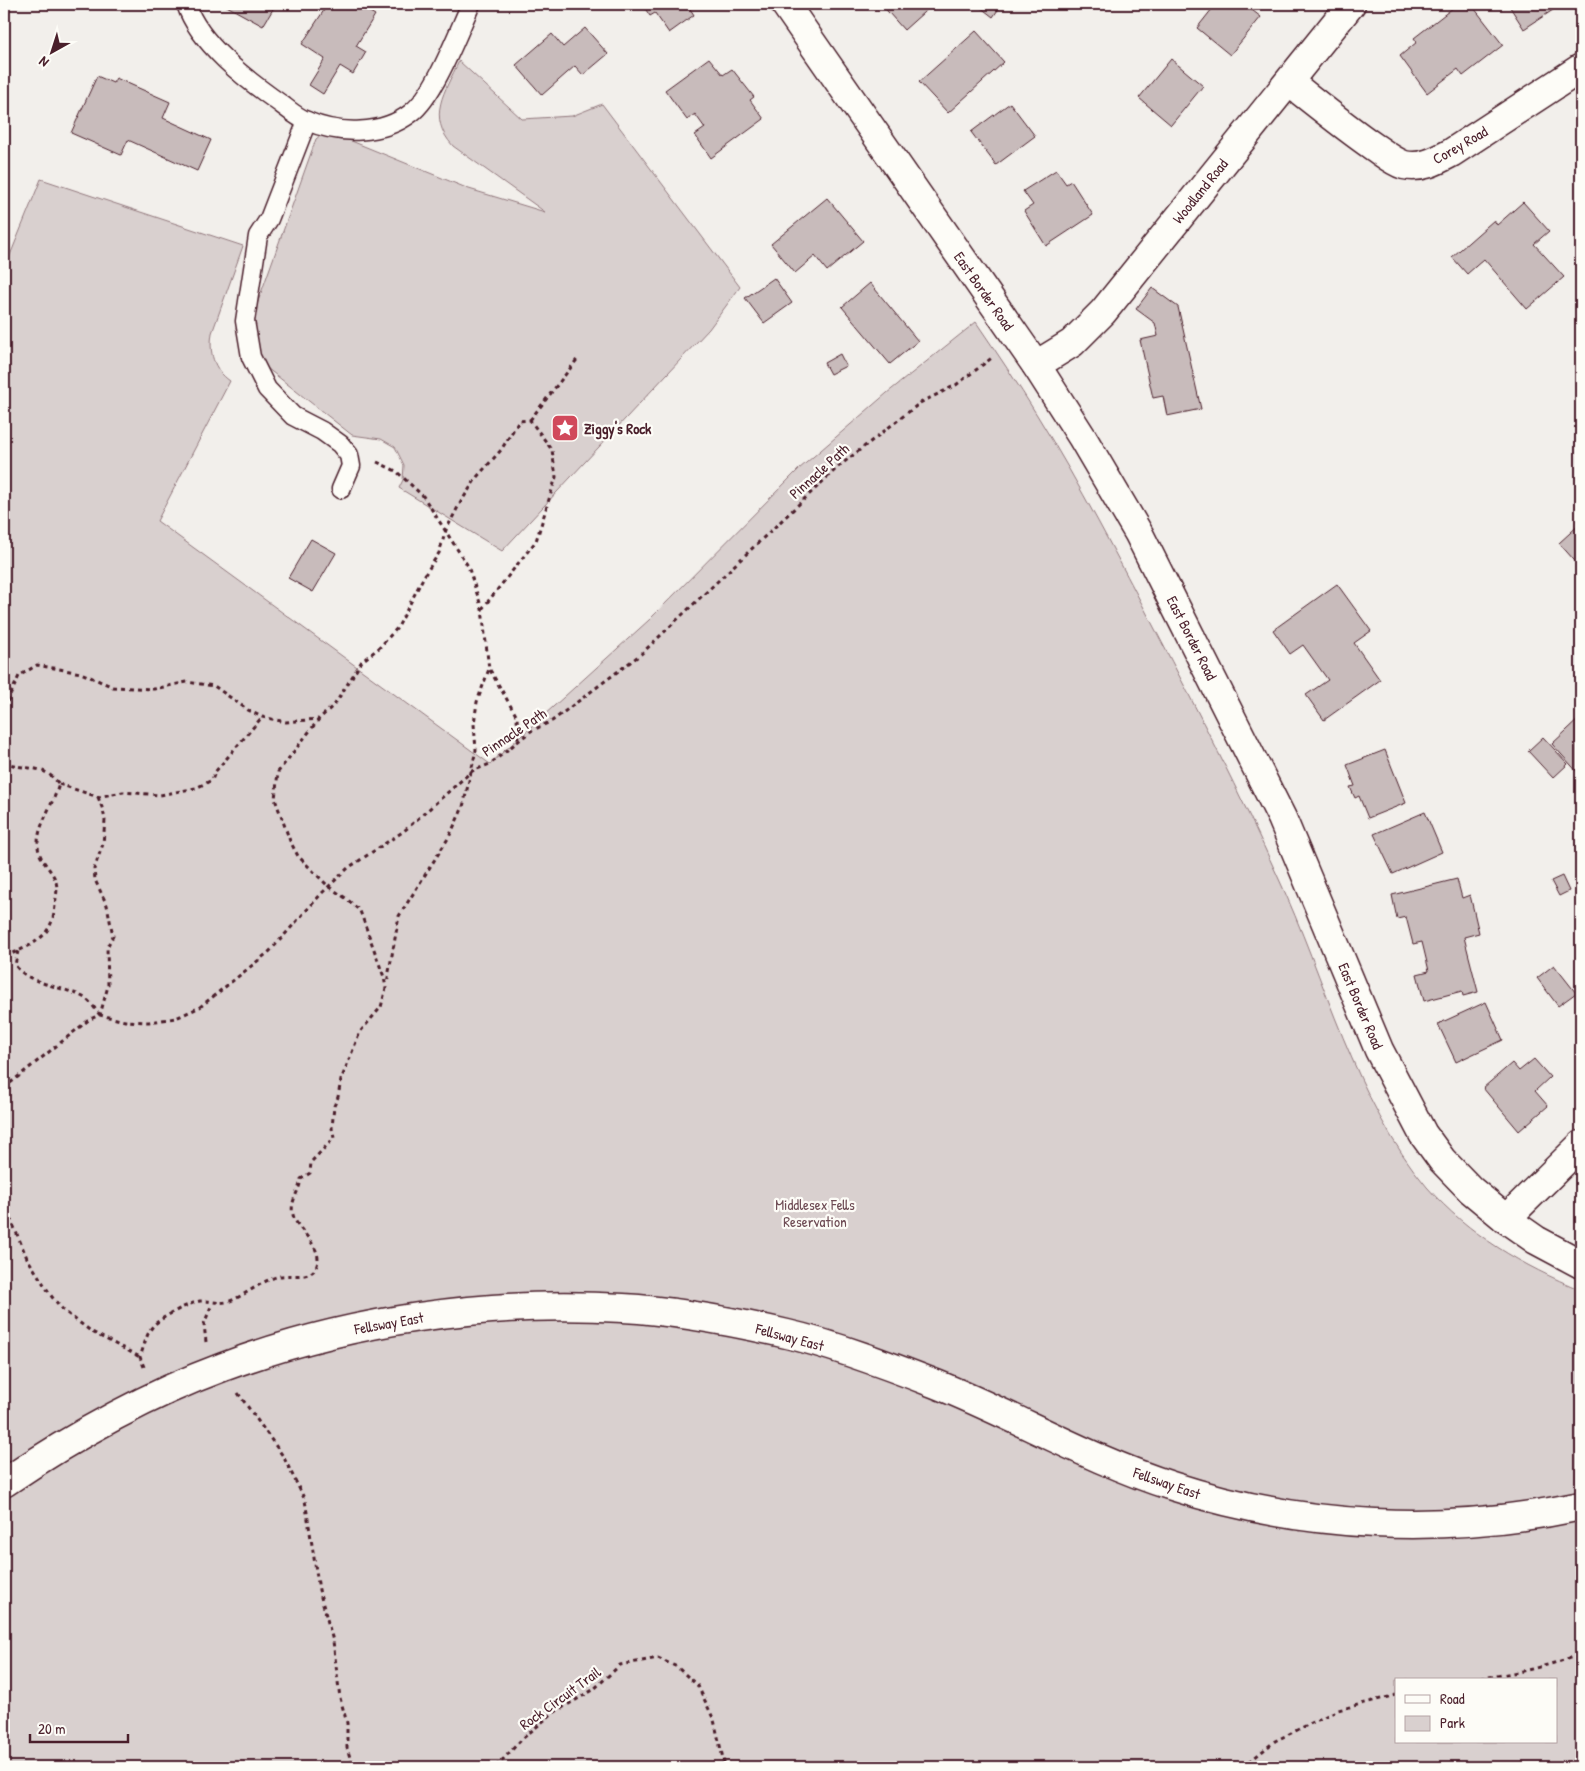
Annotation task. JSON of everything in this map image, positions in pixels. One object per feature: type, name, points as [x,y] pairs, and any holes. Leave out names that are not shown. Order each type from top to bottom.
[{"type":"street","name":"East Border Road","points":[[785,4],[1036,365],[1082,437],[1139,534],[1278,809],[1379,1050],[1423,1134],[1442,1160],[1472,1190],[1506,1219],[1536,1240],[1581,1264]]},
{"type":"street","name":"Woodland Road","points":[[1036,365],[1072,343],[1103,312],[1351,4]]},
{"type":"street","name":"Corey Road","points":[[1289,82],[1347,128],[1390,157],[1404,165],[1421,166],[1436,162],[1451,153],[1581,68]]},
{"type":"street","points":[[1506,1219],[1581,1145]]},
{"type":"street","name":"Fellsway East","points":[[4,1483],[86,1432],[167,1391],[219,1368],[264,1353],[357,1328],[425,1316],[507,1309],[624,1308],[791,1335],[937,1385],[1076,1448],[1170,1486],[1276,1513],[1334,1522],[1441,1525],[1494,1521],[1581,1506]]},
{"type":"lane","points":[[186,4],[200,28],[229,63],[255,86],[306,121],[350,130],[378,130],[396,124],[413,112],[432,86],[471,4]]},
{"type":"lane","points":[[306,121],[269,219],[258,236],[245,320],[247,341],[257,374],[272,395],[293,416],[331,438],[349,455],[350,470],[341,489]]},
{"type":"path","name":"Pinnacle Path","points":[[100,1015],[124,1021],[150,1022],[176,1018],[200,1007],[270,951],[329,887],[360,859],[404,831],[472,771],[490,764],[531,731],[552,721],[641,654],[838,467],[920,403],[956,385],[1017,338]]},
{"type":"path","points":[[386,988],[380,962],[366,931],[360,911],[347,899],[329,887],[298,856],[290,841],[275,799],[278,772],[319,718],[335,704],[362,661],[384,643],[398,627],[424,576],[439,553],[446,530],[477,477],[501,450],[519,421],[530,420],[580,357]]},
{"type":"path","points":[[482,609],[536,541],[554,484],[555,464],[552,450],[530,420]]},
{"type":"path","points":[[349,455],[374,461],[406,479],[423,496],[468,566],[482,609],[489,669],[517,717],[518,741]]},
{"type":"path","points":[[4,709],[19,676],[38,665],[81,673],[113,687],[154,689],[187,682],[214,686],[248,710],[262,717],[286,722],[319,718]]},
{"type":"path","points":[[140,1358],[154,1324],[187,1306],[202,1300],[212,1304],[228,1301],[255,1289],[266,1279],[306,1275],[314,1271],[318,1263],[315,1249],[295,1220],[291,1206],[294,1196],[300,1191],[301,1179],[310,1172],[311,1162],[334,1138],[332,1128],[334,1106],[338,1097],[341,1080],[360,1032],[381,1007],[399,916],[449,837],[463,807],[476,750],[475,713],[489,669]]},
{"type":"path","points":[[4,761],[18,766],[39,768],[53,776],[59,784],[98,796],[123,792],[160,795],[196,788],[212,780],[215,772],[262,717]]},
{"type":"path","points":[[4,957],[43,937],[50,929],[55,915],[56,880],[41,857],[38,847],[38,836],[59,784]]},
{"type":"path","points":[[4,1088],[75,1029],[100,1015],[108,986],[107,947],[113,936],[107,905],[95,880],[94,869],[103,844],[105,820],[104,810],[98,796]]},
{"type":"path","points":[[18,951],[15,965],[18,970],[47,985],[82,996],[92,1004],[100,1015]]},
{"type":"path","points":[[4,1203],[27,1258],[58,1304],[92,1332],[140,1358],[146,1371],[167,1391]]},
{"type":"path","points":[[212,1304],[204,1324],[208,1351],[283,1456],[305,1500],[319,1590],[333,1641],[340,1698],[348,1723],[347,1748],[353,1767]]},
{"type":"path","points":[[1485,1678],[1505,1676],[1549,1666],[1581,1654]]},
{"type":"path","name":"Rock Circuit Trail","points":[[496,1767],[522,1740],[553,1713],[594,1690],[620,1665],[658,1658],[677,1667],[698,1686],[714,1720],[725,1767]]},
{"type":"path","points":[[1243,1767],[1275,1741],[1338,1710],[1395,1695]]},
{"type":"green space","points":[[459,61],[522,119],[572,116],[602,104],[740,287],[709,329],[502,551],[399,488],[403,480],[404,465],[395,447],[381,439],[352,435],[258,361],[251,321],[316,139],[321,135],[349,140],[469,189],[545,212],[453,146],[445,135],[439,114],[444,94]]},
{"type":"green space","name":"Middlesex Fells Reservation","points":[[41,179],[243,246],[211,340],[216,366],[230,381],[157,521],[490,764],[649,620],[799,469],[887,393],[976,322],[1030,403],[1068,468],[1113,549],[1187,692],[1234,784],[1278,877],[1361,1078],[1380,1117],[1402,1153],[1427,1187],[1443,1204],[1479,1234],[1498,1248],[1538,1271],[1581,1290],[1581,1767],[4,1767],[4,270]]},
{"type":"building","points":[[223,4],[276,4],[263,26]]},
{"type":"building","points":[[328,4],[357,4],[375,15],[356,46],[366,52],[353,74],[340,66],[323,94],[309,85],[325,59],[302,44]]},
{"type":"building","points":[[642,4],[687,4],[694,15],[669,33],[655,13],[650,16]]},
{"type":"building","points":[[881,4],[933,4],[904,30]]},
{"type":"building","points":[[976,4],[1002,4],[993,17]]},
{"type":"building","points":[[1216,4],[1244,4],[1261,17],[1230,55],[1197,28]]},
{"type":"building","points":[[1458,4],[1471,4],[1503,45],[1463,76],[1458,69],[1427,93],[1400,56],[1417,42],[1414,38]]},
{"type":"building","points":[[1508,4],[1562,4],[1524,29]]},
{"type":"building","points":[[585,28],[608,54],[583,75],[575,66],[542,95],[516,65],[552,34],[563,47]]},
{"type":"building","points":[[976,31],[1004,62],[948,113],[919,82]]},
{"type":"building","points":[[709,58],[723,75],[732,69],[754,97],[750,100],[764,119],[711,158],[695,135],[705,128],[695,114],[687,120],[665,90]]},
{"type":"building","points":[[1171,59],[1203,86],[1171,125],[1139,98]]},
{"type":"building","points":[[97,76],[113,83],[116,78],[170,102],[163,118],[211,140],[197,171],[128,140],[121,155],[71,133]]},
{"type":"building","points":[[1010,103],[1035,136],[996,165],[971,132]]},
{"type":"building","points":[[1056,170],[1066,184],[1071,181],[1093,215],[1046,246],[1024,211],[1033,205],[1023,191]]},
{"type":"building","points":[[827,198],[863,241],[827,271],[815,256],[795,273],[771,244]]},
{"type":"building","points":[[1523,202],[1549,231],[1534,244],[1564,277],[1527,309],[1484,259],[1467,274],[1452,257],[1494,220],[1497,225]]},
{"type":"building","points":[[774,278],[792,303],[764,323],[745,298]]},
{"type":"building","points":[[870,283],[918,341],[890,364],[842,307]]},
{"type":"building","points":[[1152,288],[1178,307],[1201,409],[1167,416],[1163,396],[1153,398],[1140,340],[1158,336],[1155,323],[1136,309]]},
{"type":"building","points":[[840,354],[846,366],[830,374],[824,363]]},
{"type":"building","points":[[1581,523],[1581,568],[1559,543]]},
{"type":"building","points":[[311,539],[336,553],[313,592],[288,578]]},
{"type":"building","points":[[1337,584],[1371,631],[1354,643],[1380,680],[1324,720],[1306,695],[1328,680],[1303,645],[1290,654],[1273,630]]},
{"type":"building","points":[[1581,717],[1581,776],[1552,744]]},
{"type":"building","points":[[1543,737],[1568,764],[1553,778],[1528,751]]},
{"type":"building","points":[[1385,750],[1406,803],[1368,818],[1359,796],[1355,798],[1350,787],[1355,786],[1347,765]]},
{"type":"building","points":[[1425,812],[1442,852],[1393,874],[1374,834]]},
{"type":"building","points":[[1562,876],[1569,891],[1559,896],[1551,881]]},
{"type":"building","points":[[1457,879],[1462,898],[1470,895],[1479,933],[1464,937],[1478,992],[1463,996],[1462,991],[1424,1001],[1417,974],[1429,971],[1422,942],[1413,944],[1406,917],[1397,919],[1392,895]]},
{"type":"building","points":[[1554,965],[1576,993],[1558,1006],[1537,978]]},
{"type":"building","points":[[1486,1002],[1503,1040],[1456,1062],[1438,1024]]},
{"type":"building","points":[[1534,1059],[1550,1077],[1535,1091],[1548,1106],[1519,1131],[1483,1088],[1512,1063],[1519,1071]]},
{"type":"place","name":"Ziggy's Rock","points":[[565,428]]}]
